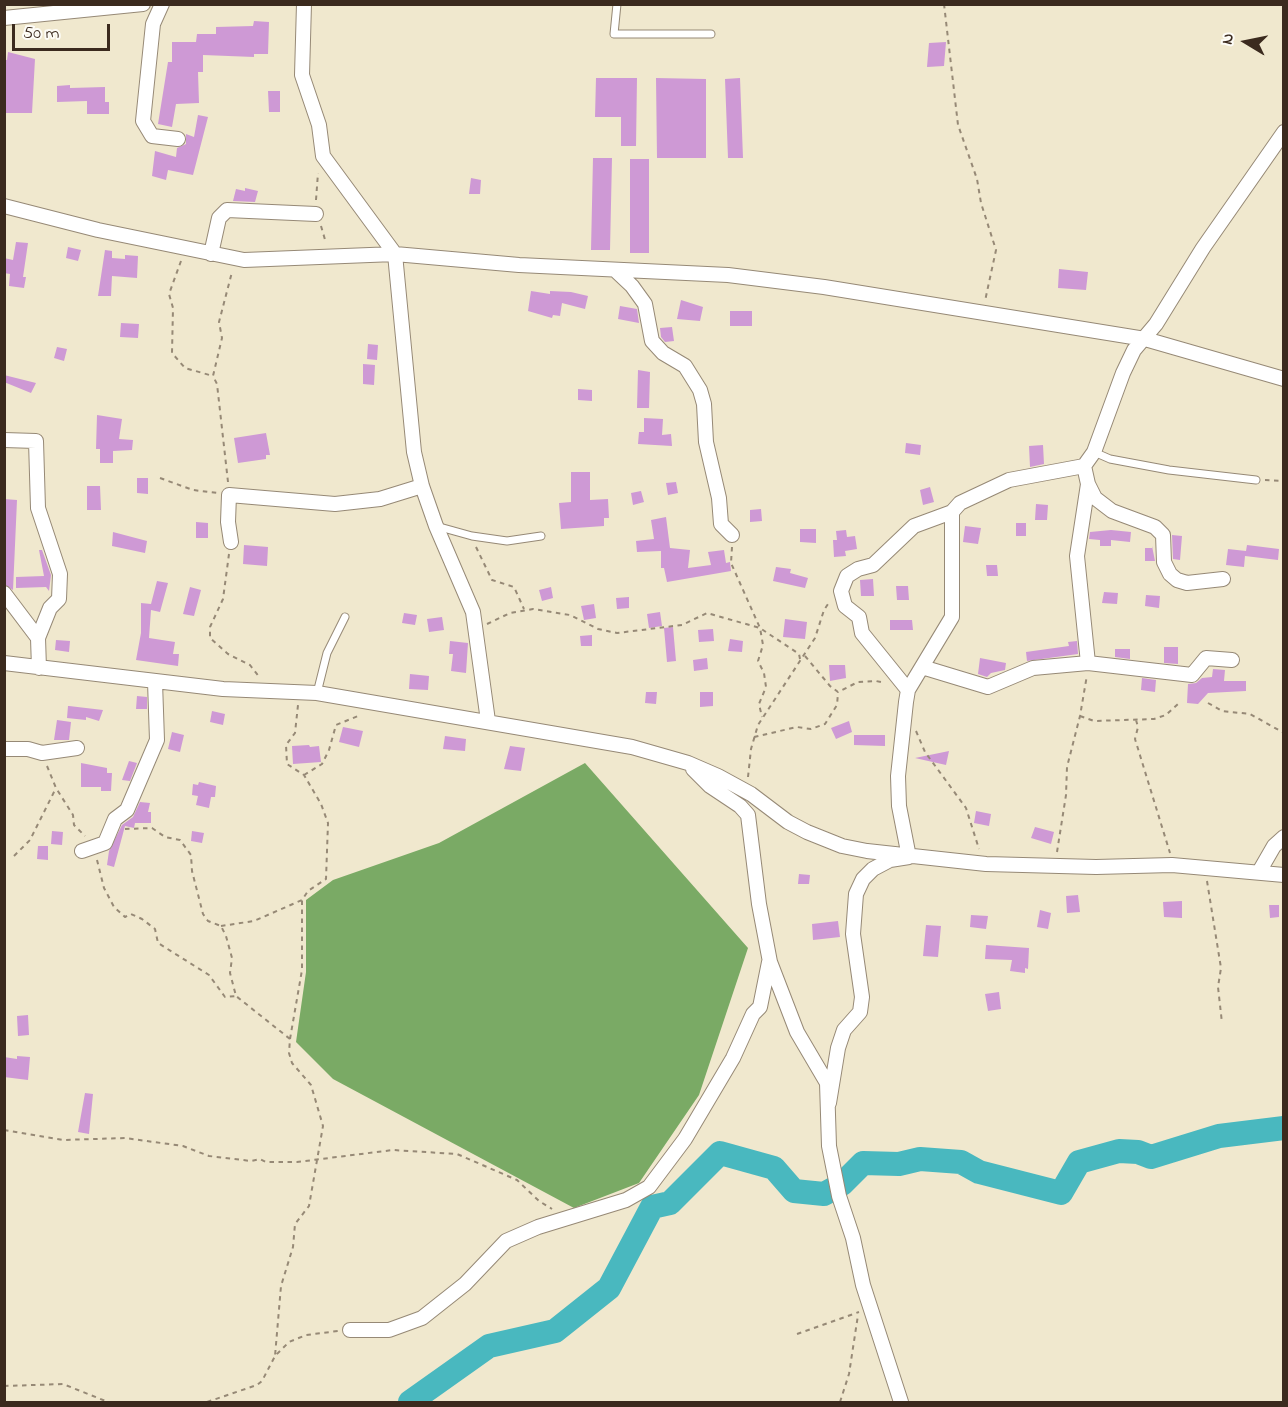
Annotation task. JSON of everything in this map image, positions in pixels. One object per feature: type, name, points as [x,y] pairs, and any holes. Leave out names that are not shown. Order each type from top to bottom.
[{"type":"street","points":[[4,18],[143,4]]},
{"type":"street","points":[[162,4],[153,24],[143,121],[152,136],[178,139]]},
{"type":"street","points":[[304,4],[302,75],[319,125],[323,156],[395,255],[414,452],[422,486],[436,526],[469,600],[476,629],[488,721]]},
{"type":"street","points":[[908,690],[862,633],[859,617],[845,606],[841,591],[847,576],[858,569],[873,565],[914,526],[952,512],[960,503],[1010,480],[1084,466],[1094,452],[1123,373],[1134,350],[1145,339],[1284,132]]},
{"type":"street","points":[[4,206],[98,231],[252,261],[395,255],[519,265],[728,274],[1145,339],[1284,379]]},
{"type":"street","points":[[211,254],[219,218],[227,210],[316,214]]},
{"type":"street","points":[[615,270],[632,286],[645,304],[652,341],[663,353],[685,366],[700,390],[706,442],[719,498],[721,524],[732,535]]},
{"type":"street","points":[[4,440],[36,441],[39,508],[60,574],[59,599],[50,608],[38,638],[39,668]]},
{"type":"street","points":[[1084,466],[1088,484],[1095,498],[1112,511],[1155,526],[1163,535],[1164,562],[1170,574],[1177,580],[1187,583],[1223,579]]},
{"type":"street","points":[[1088,484],[1077,556],[1088,663]]},
{"type":"street","points":[[231,542],[228,495],[335,504],[380,499],[422,486]]},
{"type":"street","points":[[909,857],[899,806],[898,776],[908,690],[952,617],[952,512]]},
{"type":"street","points":[[4,593],[38,638]]},
{"type":"street","points":[[922,666],[988,687],[1033,668],[1088,663],[1192,675],[1206,658],[1232,660]]},
{"type":"street","points":[[6,666],[223,689],[318,693],[632,747],[688,763],[752,794],[788,822],[827,841],[867,851],[986,864],[1053,867],[1204,866],[1284,875]]},
{"type":"street","points":[[86,849],[105,843],[115,819],[127,810],[157,740],[155,682]]},
{"type":"street","points":[[4,749],[28,749],[42,753],[77,748]]},
{"type":"street","points":[[688,763],[710,786],[740,806],[748,815],[759,904],[770,962],[790,1012],[826,1083],[829,1103],[829,1146],[839,1196],[853,1238],[863,1284],[901,1402]]},
{"type":"street","points":[[1259,872],[1274,846],[1284,837]]},
{"type":"street","points":[[829,1103],[838,1048],[844,1030],[860,1012],[862,998],[853,934],[856,894],[863,879],[873,868],[890,860],[909,857]]},
{"type":"street","points":[[350,1330],[389,1330],[422,1318],[465,1284],[506,1241],[538,1227],[626,1200],[649,1187],[709,1102],[733,1058],[753,1014],[760,1007],[770,962]]},
{"type":"street","points":[[760,1007],[776,1007],[790,1012]]},
{"type":"lane","points":[[617,4],[614,34],[711,34]]},
{"type":"lane","points":[[1094,452],[1110,459],[1168,470],[1256,480]]},
{"type":"lane","points":[[436,526],[472,536],[507,541],[541,536]]},
{"type":"lane","points":[[318,693],[327,653],[345,617]]},
{"type":"path","points":[[944,4],[958,125],[977,179],[981,203],[996,250],[982,312]]},
{"type":"path","points":[[184,247],[169,294],[173,308],[172,353],[185,368],[213,376]]},
{"type":"path","points":[[160,478],[193,490],[228,495],[217,384],[213,376],[222,338],[218,332],[219,322],[227,299],[234,258]]},
{"type":"path","points":[[1256,480],[1284,481]]},
{"type":"path","points":[[732,535],[731,562],[760,628],[763,645],[758,661],[764,673],[766,687],[759,704],[762,717]]},
{"type":"path","points":[[472,536],[492,580],[514,587],[524,609]]},
{"type":"path","points":[[231,542],[223,599],[210,627],[210,638],[228,654],[249,665],[268,691]]},
{"type":"path","points":[[752,794],[748,765],[754,737],[762,717],[777,699],[815,638],[824,610],[841,591]]},
{"type":"path","points":[[476,629],[524,609],[552,610],[570,615],[598,629],[617,633],[655,631],[682,625],[707,613],[760,628],[799,654],[801,659]]},
{"type":"path","points":[[804,655],[830,687],[838,692]]},
{"type":"path","points":[[1053,867],[1065,805],[1067,767],[1080,716],[1088,663]]},
{"type":"path","points":[[838,692],[858,682],[876,681],[887,684]]},
{"type":"path","points":[[112,827],[132,830],[152,828],[165,837],[180,840],[191,855],[192,871],[203,914],[208,921],[221,926],[254,921],[302,900],[308,891],[326,879],[328,823],[321,804],[304,775],[291,769],[287,764],[286,745],[295,733],[298,722],[299,692]]},
{"type":"path","points":[[754,737],[797,727],[811,729],[825,723],[837,705],[838,692]]},
{"type":"path","points":[[304,775],[322,764],[329,750],[336,725],[358,716],[361,709],[374,701]]},
{"type":"path","points":[[1208,703],[1222,711],[1250,714],[1284,733]]},
{"type":"path","points":[[1080,716],[1087,720],[1136,720],[1166,715],[1179,704]]},
{"type":"path","points":[[906,717],[918,734],[925,752],[966,808],[986,864]]},
{"type":"path","points":[[1136,720],[1138,727],[1135,739],[1168,842],[1172,865]]},
{"type":"path","points":[[42,753],[56,788],[73,815],[74,825],[84,834],[86,849],[114,907],[125,917],[131,914],[155,929],[158,943],[209,975],[225,997],[236,996]]},
{"type":"path","points":[[14,856],[30,840],[56,788]]},
{"type":"path","points":[[1204,866],[1221,968],[1218,987],[1222,1023]]},
{"type":"path","points":[[275,1356],[281,1286],[291,1254],[296,1224],[309,1206],[323,1126],[311,1084],[292,1063],[289,1053],[302,970],[302,900]]},
{"type":"path","points":[[221,926],[232,958],[230,973],[236,996],[290,1039]]},
{"type":"path","points":[[4,1130],[63,1140],[125,1138],[183,1146],[209,1156],[251,1161],[260,1159],[266,1162],[297,1162],[393,1150],[457,1154],[517,1180],[539,1201],[570,1218]]},
{"type":"path","points":[[797,1334],[859,1313],[849,1374],[840,1402]]},
{"type":"path","points":[[207,1402],[257,1385],[262,1381],[275,1356],[289,1342],[306,1335],[350,1330]]},
{"type":"path","points":[[4,1386],[63,1384],[108,1402]]},
{"type":"green space","points":[[585,763],[748,948],[699,1095],[639,1183],[574,1208],[333,1079],[296,1042],[306,972],[306,900],[333,880],[439,843]]},
{"type":"building","points":[[254,21],[269,22],[268,54],[254,54],[254,57],[203,55],[203,72],[198,72],[199,103],[176,104],[172,127],[158,124],[168,62],[172,62],[172,42],[196,42],[197,34],[216,34],[216,27],[253,26]]},
{"type":"building","points":[[946,42],[944,66],[927,67],[929,43]]},
{"type":"building","points":[[8,52],[35,59],[32,113],[4,113],[4,60],[7,60]]},
{"type":"building","points":[[596,78],[637,78],[636,146],[621,146],[621,117],[595,117]]},
{"type":"building","points":[[656,78],[706,79],[706,158],[657,158]]},
{"type":"building","points":[[740,78],[743,158],[728,158],[725,79]]},
{"type":"building","points":[[70,85],[70,88],[105,87],[105,102],[109,102],[109,114],[87,114],[87,101],[57,102],[57,86]]},
{"type":"building","points":[[268,91],[280,91],[280,112],[269,112]]},
{"type":"building","points":[[198,115],[208,117],[193,175],[168,170],[166,180],[152,176],[155,151],[176,157],[177,148],[186,144],[186,134],[194,137]]},
{"type":"building","points":[[593,158],[612,158],[610,250],[591,250]]},
{"type":"building","points":[[630,159],[649,159],[649,253],[630,253]]},
{"type":"building","points":[[471,178],[481,180],[480,194],[469,194]]},
{"type":"building","points":[[245,188],[258,191],[255,202],[233,201],[236,189],[245,191]]},
{"type":"building","points":[[16,242],[28,243],[23,277],[26,277],[24,288],[9,286],[10,274],[4,273],[4,258],[13,260]]},
{"type":"building","points":[[68,247],[81,250],[78,261],[66,258]]},
{"type":"building","points":[[105,250],[112,251],[112,258],[125,259],[125,255],[138,256],[137,278],[112,276],[111,296],[98,296]]},
{"type":"building","points":[[1059,269],[1088,272],[1086,290],[1058,288]]},
{"type":"building","points":[[531,291],[550,294],[550,291],[571,292],[588,296],[585,309],[562,303],[560,316],[553,315],[552,318],[528,311]]},
{"type":"building","points":[[681,300],[703,307],[700,321],[677,319]]},
{"type":"building","points":[[620,306],[637,309],[639,323],[618,319]]},
{"type":"building","points":[[730,311],[752,311],[752,326],[730,326]]},
{"type":"building","points":[[121,323],[139,324],[138,338],[120,337]]},
{"type":"building","points":[[672,327],[674,341],[665,342],[661,337],[660,328]]},
{"type":"building","points":[[368,344],[378,345],[377,360],[367,359]]},
{"type":"building","points":[[57,347],[67,349],[64,361],[54,358]]},
{"type":"building","points":[[363,364],[375,365],[374,385],[363,384]]},
{"type":"building","points":[[638,370],[650,372],[649,408],[637,408]]},
{"type":"building","points":[[4,375],[36,383],[31,393],[4,382]]},
{"type":"building","points":[[578,389],[592,390],[592,401],[578,400]]},
{"type":"building","points":[[97,415],[122,419],[119,439],[133,440],[132,450],[113,451],[113,463],[100,463],[100,449],[96,449]]},
{"type":"building","points":[[644,418],[663,419],[662,435],[671,434],[672,446],[638,444],[639,432],[644,432]]},
{"type":"building","points":[[266,433],[270,455],[266,455],[266,459],[238,463],[234,438]]},
{"type":"building","points":[[906,443],[921,445],[920,455],[905,453]]},
{"type":"building","points":[[1043,445],[1044,464],[1030,467],[1029,446]]},
{"type":"building","points":[[571,472],[590,472],[590,500],[608,499],[609,518],[604,518],[604,526],[561,529],[559,503],[571,502]]},
{"type":"building","points":[[137,478],[148,478],[148,494],[137,493]]},
{"type":"building","points":[[676,482],[678,493],[668,495],[666,483]]},
{"type":"building","points":[[87,486],[100,486],[101,510],[87,510]]},
{"type":"building","points":[[930,487],[934,502],[923,505],[920,490]]},
{"type":"building","points":[[641,491],[644,502],[633,505],[631,493]]},
{"type":"building","points":[[4,499],[17,500],[13,590],[4,584]]},
{"type":"building","points":[[1036,504],[1048,505],[1047,520],[1035,520]]},
{"type":"building","points":[[761,509],[762,521],[750,522],[750,510]]},
{"type":"building","points":[[666,517],[670,548],[690,550],[688,568],[711,565],[708,552],[724,550],[726,563],[730,562],[731,571],[667,582],[664,568],[661,568],[661,551],[637,552],[636,541],[654,539],[651,520]]},
{"type":"building","points":[[196,522],[208,523],[208,538],[196,538]]},
{"type":"building","points":[[1016,523],[1026,523],[1026,536],[1016,536]]},
{"type":"building","points":[[965,526],[981,528],[978,544],[963,542]]},
{"type":"building","points":[[800,529],[816,529],[816,543],[800,542]]},
{"type":"building","points":[[846,530],[847,537],[855,536],[857,549],[845,551],[846,556],[834,557],[833,540],[837,540],[836,531]]},
{"type":"building","points":[[1111,530],[1131,532],[1130,542],[1111,540],[1111,546],[1100,546],[1100,540],[1089,539],[1090,532]]},
{"type":"building","points":[[113,532],[147,541],[145,553],[112,546]]},
{"type":"building","points":[[1172,535],[1182,536],[1180,560],[1173,559]]},
{"type":"building","points":[[244,545],[268,547],[267,566],[243,564]]},
{"type":"building","points":[[1247,545],[1279,549],[1278,560],[1245,556],[1244,567],[1226,565],[1228,549],[1246,551]]},
{"type":"building","points":[[1152,546],[1155,561],[1145,561],[1145,548],[1152,548]]},
{"type":"building","points":[[39,550],[42,550],[51,575],[49,591],[46,587],[16,588],[16,577],[44,576]]},
{"type":"building","points":[[986,565],[997,565],[998,576],[987,576]]},
{"type":"building","points":[[776,567],[791,569],[790,573],[808,578],[805,588],[773,581]]},
{"type":"building","points":[[873,579],[874,596],[861,596],[860,580]]},
{"type":"building","points":[[157,581],[168,583],[160,612],[151,610],[149,638],[175,642],[173,654],[179,654],[178,666],[136,660],[141,633],[141,603],[151,604]]},
{"type":"building","points":[[896,586],[908,586],[909,600],[897,600]]},
{"type":"building","points":[[190,587],[201,590],[194,616],[183,614]]},
{"type":"building","points":[[551,587],[553,598],[542,601],[539,590]]},
{"type":"building","points":[[1104,592],[1118,593],[1117,604],[1102,603]]},
{"type":"building","points":[[1146,595],[1160,596],[1159,608],[1145,606]]},
{"type":"building","points":[[629,597],[629,608],[617,609],[616,598]]},
{"type":"building","points":[[594,604],[596,618],[584,620],[581,606]]},
{"type":"building","points":[[660,612],[662,626],[649,628],[647,614]]},
{"type":"building","points":[[404,613],[417,615],[415,625],[402,623]]},
{"type":"building","points":[[442,617],[444,630],[429,632],[427,619]]},
{"type":"building","points":[[785,619],[807,622],[805,639],[783,637]]},
{"type":"building","points":[[890,620],[912,620],[913,630],[890,630]]},
{"type":"building","points":[[673,627],[676,661],[667,662],[664,628]]},
{"type":"building","points":[[713,629],[714,641],[699,642],[698,630]]},
{"type":"building","points":[[592,635],[592,646],[581,646],[580,636]]},
{"type":"building","points":[[730,639],[743,641],[742,652],[728,651]]},
{"type":"building","points":[[56,640],[70,641],[69,652],[55,650]]},
{"type":"building","points":[[450,641],[468,643],[466,673],[451,671],[453,654],[449,654]]},
{"type":"building","points":[[1077,641],[1078,654],[1027,661],[1026,652],[1069,646],[1068,642]]},
{"type":"building","points":[[1164,647],[1178,647],[1178,664],[1164,663]]},
{"type":"building","points":[[1115,649],[1130,649],[1130,659],[1115,657]]},
{"type":"building","points":[[707,658],[708,669],[694,671],[693,660]]},
{"type":"building","points":[[980,658],[1006,663],[1005,670],[991,673],[987,677],[978,674]]},
{"type":"building","points":[[829,665],[845,665],[846,678],[830,681]]},
{"type":"building","points":[[1213,669],[1225,670],[1224,681],[1246,681],[1246,691],[1208,693],[1198,704],[1187,703],[1188,684],[1196,683],[1202,678],[1212,677]]},
{"type":"building","points":[[410,674],[429,676],[428,690],[409,689]]},
{"type":"building","points":[[1142,678],[1156,680],[1155,692],[1141,690]]},
{"type":"building","points":[[646,692],[657,692],[656,704],[645,703]]},
{"type":"building","points":[[700,692],[713,692],[713,706],[700,707]]},
{"type":"building","points":[[137,696],[147,697],[147,709],[136,709]]},
{"type":"building","points":[[68,706],[103,710],[99,721],[86,717],[86,720],[67,718]]},
{"type":"building","points":[[212,711],[225,714],[223,725],[210,722]]},
{"type":"building","points":[[57,720],[71,722],[69,740],[54,740]]},
{"type":"building","points":[[849,721],[852,732],[836,739],[831,728]]},
{"type":"building","points":[[343,727],[363,731],[359,747],[339,742]]},
{"type":"building","points":[[172,732],[184,735],[180,752],[168,749]]},
{"type":"building","points":[[854,735],[885,735],[885,746],[854,745]]},
{"type":"building","points":[[445,736],[466,739],[465,751],[443,749]]},
{"type":"building","points":[[309,745],[310,747],[319,746],[321,762],[293,764],[292,746]]},
{"type":"building","points":[[510,746],[525,748],[521,771],[504,769]]},
{"type":"building","points":[[949,751],[946,765],[915,758]]},
{"type":"building","points":[[129,761],[137,763],[130,781],[122,780]]},
{"type":"building","points":[[81,763],[107,768],[107,773],[112,773],[111,791],[101,791],[101,787],[81,787]]},
{"type":"building","points":[[199,782],[216,786],[215,797],[211,797],[209,808],[196,805],[198,796],[192,795],[193,784],[198,785]]},
{"type":"building","points":[[140,802],[150,803],[148,812],[151,812],[151,823],[135,823],[134,828],[125,826],[114,867],[107,865],[109,851],[122,825],[133,817]]},
{"type":"building","points":[[976,811],[991,814],[989,826],[974,823]]},
{"type":"building","points":[[1035,827],[1054,832],[1051,844],[1031,838]]},
{"type":"building","points":[[52,831],[63,832],[62,845],[51,844]]},
{"type":"building","points":[[192,831],[204,833],[202,843],[191,841]]},
{"type":"building","points":[[38,846],[48,846],[48,860],[37,859]]},
{"type":"building","points":[[799,874],[810,875],[809,884],[798,884]]},
{"type":"building","points":[[1078,895],[1080,912],[1067,913],[1066,896]]},
{"type":"building","points":[[1182,901],[1182,918],[1164,917],[1163,902]]},
{"type":"building","points":[[1269,905],[1279,905],[1279,917],[1270,918]]},
{"type":"building","points":[[1040,910],[1051,913],[1048,929],[1037,927]]},
{"type":"building","points":[[971,915],[988,916],[986,929],[970,927]]},
{"type":"building","points":[[838,921],[840,937],[813,940],[812,924]]},
{"type":"building","points":[[926,925],[941,926],[938,957],[923,956]]},
{"type":"building","points":[[986,945],[1029,948],[1028,969],[1025,968],[1025,973],[1010,971],[1012,960],[985,959]]},
{"type":"building","points":[[999,992],[1001,1009],[988,1011],[985,994]]},
{"type":"building","points":[[28,1015],[29,1035],[18,1036],[17,1016]]},
{"type":"building","points":[[17,1056],[30,1057],[28,1080],[4,1077],[4,1057],[17,1059]]},
{"type":"building","points":[[85,1093],[93,1094],[89,1134],[78,1132]]},
{"type":"waterway","points":[[410,1402],[489,1346],[555,1331],[609,1288],[652,1207],[670,1203],[720,1153],[774,1168],[794,1191],[824,1194],[842,1184],[863,1163],[899,1164],[920,1159],[961,1162],[979,1172],[1061,1193],[1079,1162],[1119,1151],[1138,1152],[1151,1157],[1219,1136],[1284,1128]]}]
